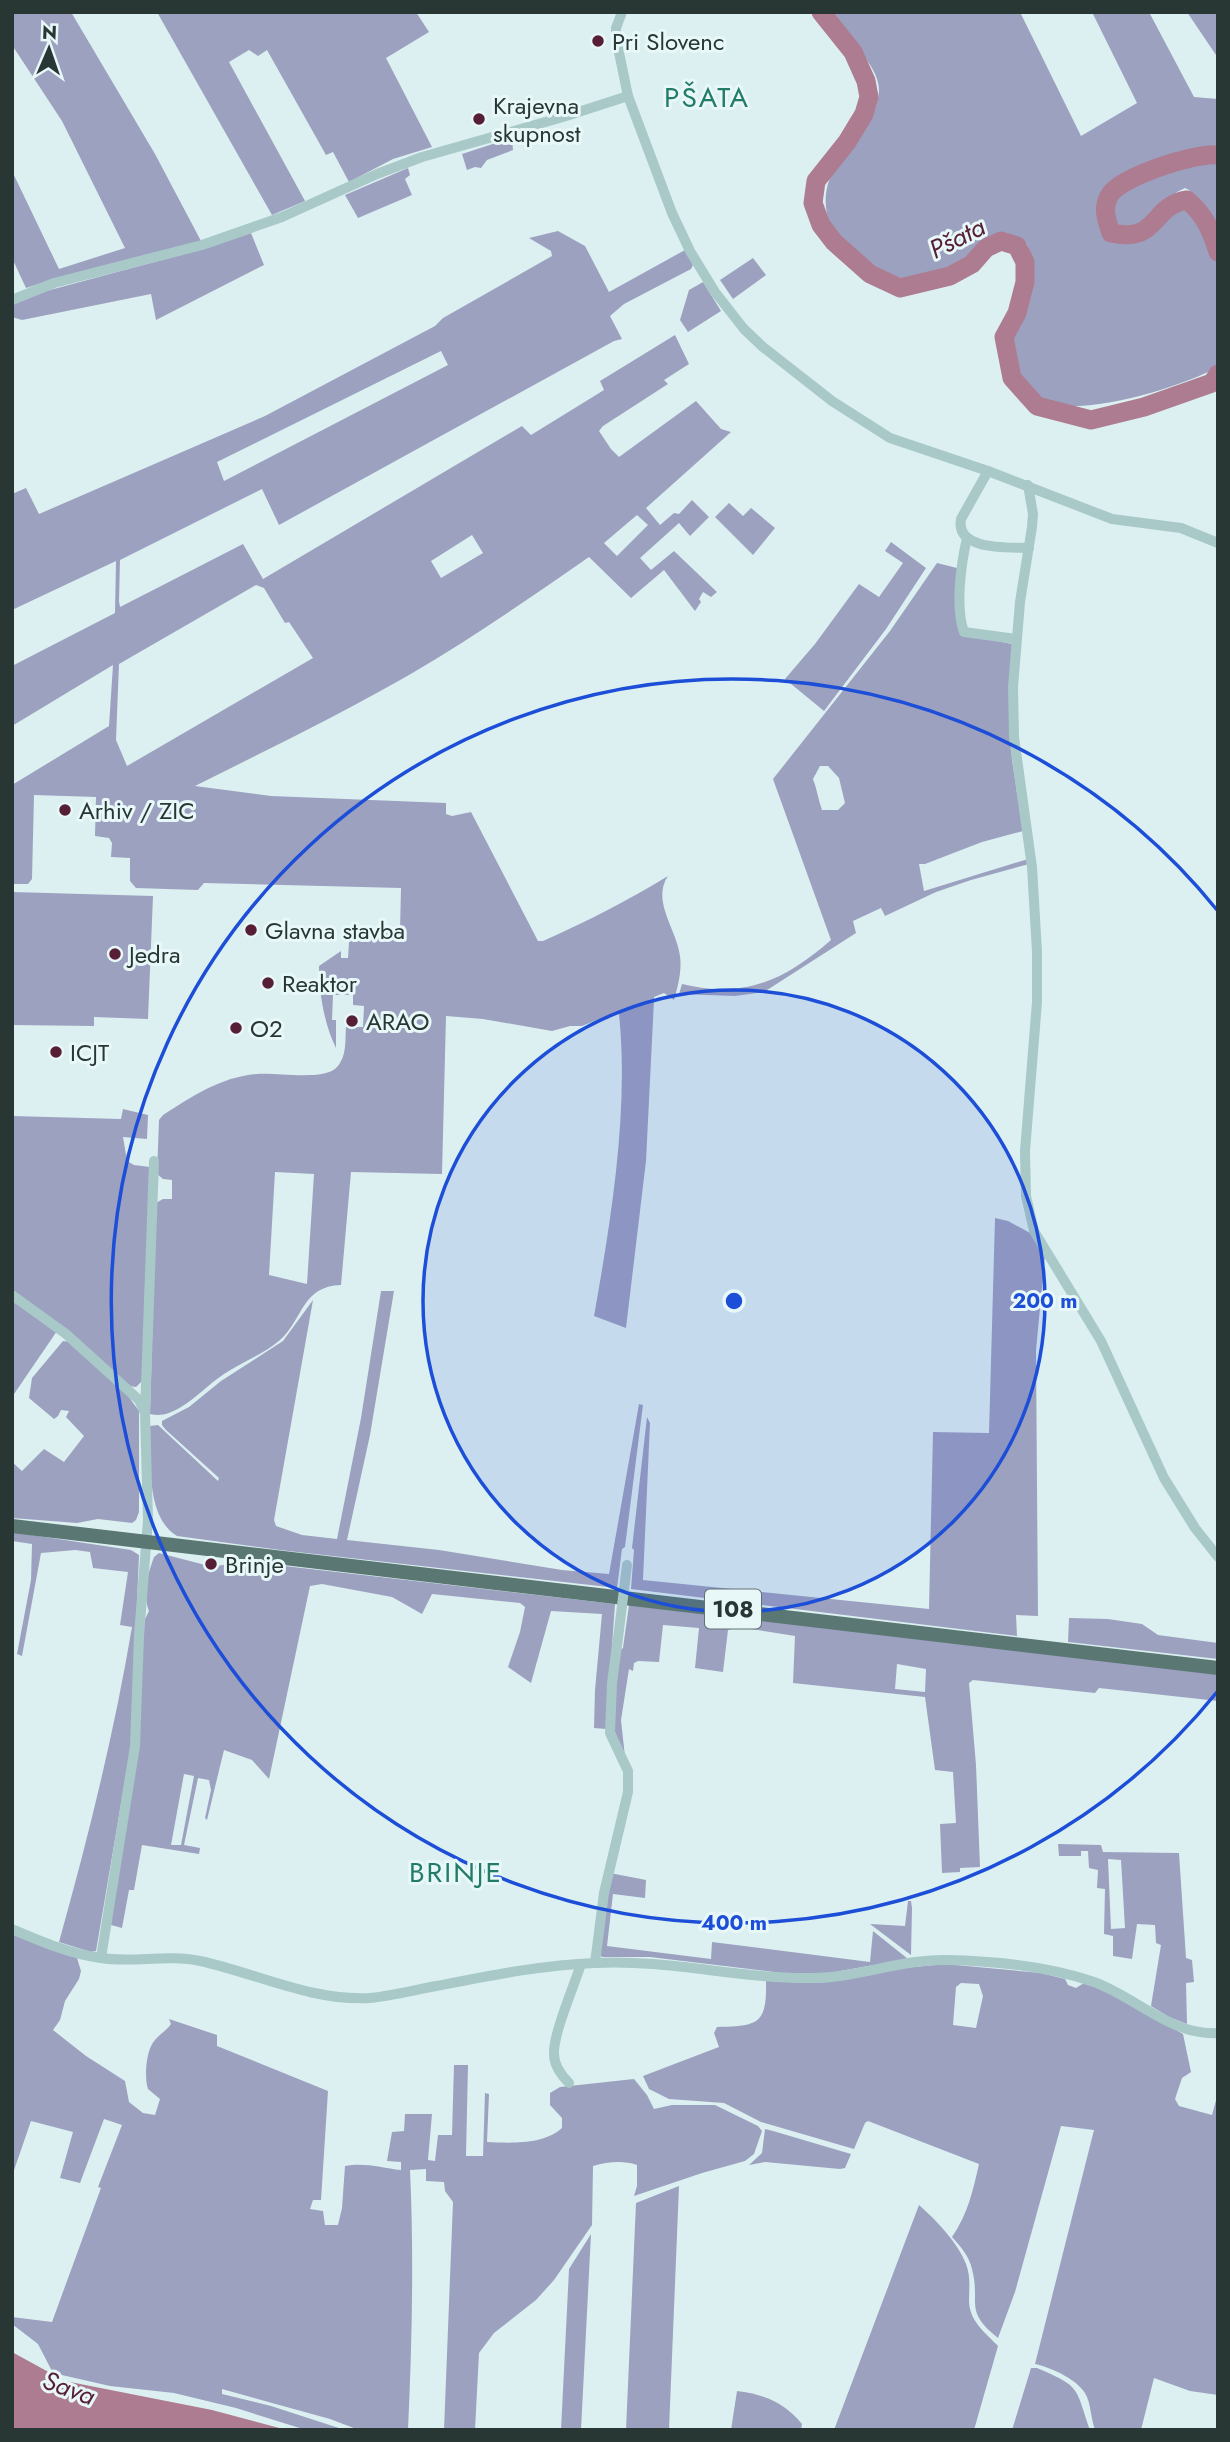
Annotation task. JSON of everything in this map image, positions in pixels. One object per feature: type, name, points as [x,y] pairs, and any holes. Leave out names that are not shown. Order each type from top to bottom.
[{"type":"main road","name":"108","points":[[12,1526],[1218,1668]]},
{"type":"street","points":[[622,12],[616,38],[628,96],[657,177],[690,251],[715,292],[744,329],[832,401],[890,438],[1028,485],[1112,519],[1181,528],[1218,543]]},
{"type":"street","points":[[12,300],[54,283],[202,246],[282,217],[422,157],[628,96]]},
{"type":"street","points":[[988,471],[960,525],[967,538],[962,559],[964,632],[1016,639]]},
{"type":"street","points":[[1028,485],[1033,514],[1016,639],[1013,687],[1014,737],[1032,867],[1037,951],[1037,1002],[1025,1171],[1030,1216],[1034,1231],[1101,1341],[1164,1478],[1195,1528],[1218,1557]]},
{"type":"street","points":[[967,538],[997,548],[1028,548]]},
{"type":"street","points":[[101,1958],[135,1746],[139,1636],[147,1541],[145,1413],[154,1161]]},
{"type":"street","points":[[12,1295],[66,1334],[139,1400],[145,1413]]},
{"type":"street","points":[[596,1963],[604,1893],[628,1792],[628,1771],[610,1733],[612,1683],[626,1565]]},
{"type":"street","points":[[12,1929],[50,1945],[101,1958],[169,1958],[197,1961],[294,1989],[335,1997],[370,1998],[495,1975],[596,1963],[672,1965],[762,1977],[815,1979],[914,1962],[945,1960],[1015,1966],[1093,1981],[1118,1992],[1172,2024],[1190,2031],[1218,2033]]},
{"type":"street","points":[[569,2083],[559,2073],[554,2057],[554,2042],[581,1964]]},
{"type":"shaded area","points":[[12,12],[71,12],[155,154],[201,241],[26,288],[12,258],[12,171],[59,269],[125,248],[62,121],[12,45]]},
{"type":"shaded area","points":[[157,12],[416,12],[429,32],[386,58],[432,147],[393,159],[349,182],[333,152],[326,155],[267,50],[258,56],[249,50],[229,62],[305,201],[272,215]]},
{"type":"shaded area","points":[[826,12],[1020,12],[1081,136],[1137,103],[1092,12],[1149,12],[1194,97],[1218,99],[1218,226],[1185,188],[1154,214],[1162,225],[1177,211],[1184,209],[1197,219],[1210,240],[1218,263],[1218,367],[1156,391],[1106,403],[1059,406],[1041,402],[1026,393],[1016,379],[1008,345],[1032,284],[1032,266],[1027,244],[1013,236],[995,236],[981,244],[970,262],[947,275],[902,284],[847,249],[829,222],[826,211],[827,190],[834,169],[871,119],[879,90],[873,69]]},
{"type":"shaded area","points":[[1187,12],[1218,12],[1218,58]]},
{"type":"shaded area","points":[[512,140],[513,150],[487,160],[481,168],[467,170],[462,154]]},
{"type":"shaded area","points":[[408,168],[410,175],[405,179],[412,195],[358,218],[345,195]]},
{"type":"shaded area","points":[[558,231],[585,246],[609,292],[685,250],[693,265],[691,269],[624,304],[610,316],[622,339],[279,525],[262,489],[120,560],[119,601],[120,607],[243,544],[263,579],[522,426],[531,435],[604,390],[600,381],[675,335],[689,364],[664,380],[668,384],[599,431],[619,457],[696,401],[721,429],[731,432],[646,508],[660,525],[674,513],[679,514],[692,500],[709,517],[690,536],[679,523],[640,558],[651,570],[674,551],[717,592],[711,597],[703,592],[695,611],[664,570],[631,598],[589,557],[478,633],[409,675],[195,786],[271,796],[446,803],[446,814],[452,816],[471,812],[538,941],[591,919],[668,876],[662,895],[666,916],[678,946],[680,973],[674,1000],[664,993],[654,997],[646,1161],[626,1328],[594,1316],[617,1165],[622,1089],[619,1014],[582,1026],[552,1031],[483,1019],[446,1016],[442,1174],[351,1172],[341,1285],[318,1291],[311,1297],[288,1332],[267,1350],[224,1374],[170,1413],[150,1414],[156,1203],[163,1199],[172,1199],[172,1180],[163,1179],[157,1174],[159,1120],[196,1094],[231,1079],[257,1074],[321,1074],[336,1068],[344,1054],[346,1027],[363,1027],[364,1006],[353,1005],[353,995],[333,995],[332,1020],[336,1020],[336,1048],[323,1008],[319,966],[341,951],[341,958],[348,958],[349,942],[359,930],[400,931],[401,888],[204,883],[198,890],[136,888],[130,881],[130,858],[111,857],[112,843],[109,838],[95,836],[96,797],[34,795],[32,879],[28,884],[12,884],[12,785],[109,726],[113,665],[12,726],[12,666],[115,613],[116,561],[12,610],[12,494],[26,488],[39,514],[265,416],[435,326],[443,318],[552,256],[551,251],[529,238]],"holes":[[[441,351],[448,365],[224,481],[217,462]],[[637,515],[648,525],[617,556],[604,543]],[[472,535],[483,553],[441,578],[431,561]],[[256,585],[264,588],[285,623],[289,622],[313,658],[127,766],[116,740],[119,664]],[[275,1172],[314,1174],[307,1284],[269,1275]]]},
{"type":"shaded area","points":[[251,233],[264,265],[156,320],[151,294],[22,320],[12,317],[12,305],[39,293],[210,247]]},
{"type":"shaded area","points":[[753,258],[766,275],[733,299],[720,280]]},
{"type":"shaded area","points":[[703,282],[721,311],[688,332],[680,320],[689,290]]},
{"type":"shaded area","points":[[729,503],[743,516],[751,508],[775,528],[753,555],[715,517]]},
{"type":"shaded area","points":[[891,542],[926,568],[886,629],[824,711],[785,679],[815,644],[859,584],[879,597],[903,563],[885,551]]},
{"type":"shaded area","points":[[937,563],[957,568],[959,633],[1012,644],[1012,760],[1023,831],[919,864],[924,891],[1028,859],[1029,864],[936,892],[885,916],[881,908],[853,921],[856,933],[764,992],[735,996],[679,994],[682,984],[725,989],[762,983],[797,966],[831,940],[773,779],[890,631]],"holes":[[[820,766],[828,766],[839,778],[845,803],[838,810],[822,810],[813,779]]]},
{"type":"shaded area","points":[[12,892],[153,896],[148,1019],[94,1017],[94,1026],[12,1025]]},
{"type":"shaded area","points":[[123,1109],[148,1115],[147,1139],[123,1137],[127,1161],[134,1165],[150,1167],[142,1381],[136,1387],[129,1386],[12,1291],[12,1116],[121,1119]]},
{"type":"shaded area","points":[[995,1218],[1008,1221],[1032,1234],[1045,1256],[1036,1350],[1038,1616],[1016,1615],[1017,1636],[631,1589],[632,1548],[647,1417],[650,1423],[643,1580],[929,1609],[933,1432],[989,1433]]},
{"type":"shaded area","points":[[381,1291],[394,1291],[370,1435],[347,1540],[609,1574],[639,1404],[643,1405],[625,1547],[622,1549],[617,1588],[177,1536],[167,1527],[159,1515],[152,1486],[150,1426],[158,1425],[218,1481],[219,1478],[166,1430],[162,1421],[189,1407],[221,1381],[283,1341],[313,1300],[274,1520],[276,1526],[302,1535],[337,1539],[361,1418]]},
{"type":"shaded area","points":[[12,1301],[57,1331],[12,1397]]},
{"type":"shaded area","points":[[63,1341],[70,1342],[128,1396],[139,1411],[139,1512],[132,1523],[98,1519],[77,1523],[12,1518],[12,1462],[22,1471],[44,1449],[64,1462],[84,1436],[66,1417],[69,1411],[61,1410],[54,1419],[29,1398],[32,1378]]},
{"type":"shaded area","points":[[12,1532],[131,1550],[139,1555],[131,1745],[96,1951],[91,1952],[59,1942],[100,1786],[125,1667],[132,1627],[120,1625],[128,1572],[93,1568],[90,1552],[75,1550],[41,1553],[22,1656],[17,1654],[31,1580],[32,1544],[12,1541]]},
{"type":"shaded area","points":[[159,1553],[213,1567],[242,1561],[615,1604],[606,1729],[594,1728],[602,1614],[551,1611],[531,1683],[508,1667],[525,1607],[520,1603],[432,1594],[422,1614],[392,1597],[322,1584],[310,1586],[269,1779],[252,1760],[224,1750],[207,1820],[205,1818],[211,1790],[209,1780],[198,1778],[184,1845],[200,1848],[199,1854],[142,1845],[134,1890],[129,1890],[122,1928],[111,1925],[144,1621],[149,1611],[147,1584],[154,1557]],"holes":[[[184,1774],[194,1776],[181,1845],[171,1845]]]},
{"type":"shaded area","points":[[629,1605],[1218,1673],[1218,1701],[1099,1688],[1095,1693],[973,1680],[969,1683],[980,1867],[960,1868],[960,1872],[942,1873],[940,1824],[956,1823],[953,1772],[935,1770],[925,1697],[793,1683],[795,1636],[739,1627],[728,1630],[723,1672],[695,1668],[699,1628],[663,1625],[659,1662],[638,1661],[634,1663],[633,1671],[629,1669],[621,1720],[625,1757],[613,1727],[619,1651],[623,1648]],"holes":[[[897,1664],[926,1669],[925,1692],[895,1689]]]},
{"type":"shaded area","points":[[1069,1618],[1108,1619],[1142,1624],[1158,1635],[1218,1643],[1218,1659],[1068,1642]]},
{"type":"shaded area","points":[[1058,1844],[1101,1845],[1103,1852],[1179,1853],[1186,1958],[1192,1960],[1194,1982],[1186,1983],[1187,2024],[1151,2006],[1161,1945],[1156,1943],[1155,1925],[1137,1924],[1132,1959],[1113,1956],[1113,1936],[1104,1934],[1105,1889],[1097,1888],[1098,1870],[1089,1868],[1088,1851],[1081,1851],[1081,1856],[1059,1856]],"holes":[[[1108,1859],[1121,1860],[1125,1928],[1111,1929]]]},
{"type":"shaded area","points":[[610,1873],[646,1880],[645,1898],[613,1894],[607,1946],[711,1959],[712,1942],[870,1962],[873,1931],[908,1959],[829,1973],[790,1974],[650,1957],[602,1957],[599,1953]]},
{"type":"shaded area","points":[[908,1901],[911,1901],[912,1908],[911,1955],[870,1924],[905,1926]]},
{"type":"shaded area","points":[[12,1934],[77,1958],[81,1971],[79,1979],[65,2001],[60,2020],[53,2030],[86,2056],[125,2081],[129,2102],[143,2113],[155,2115],[160,2099],[148,2089],[147,2063],[152,2044],[171,2024],[169,2019],[217,2035],[217,2046],[328,2091],[321,2200],[313,2200],[310,2209],[323,2211],[325,2225],[338,2225],[345,2166],[366,2165],[401,2170],[401,2162],[387,2161],[392,2132],[404,2131],[405,2114],[432,2114],[428,2160],[435,2161],[438,2135],[452,2135],[454,2065],[468,2065],[466,2156],[483,2156],[485,2093],[489,2094],[487,2142],[526,2142],[546,2138],[562,2128],[562,2118],[550,2105],[550,2093],[560,2087],[634,2079],[654,2109],[672,2105],[715,2105],[758,2126],[762,2131],[754,2154],[745,2161],[634,2196],[637,2165],[615,2162],[593,2166],[592,2225],[554,2280],[536,2300],[494,2333],[479,2353],[475,2430],[444,2430],[453,2202],[445,2191],[444,2182],[426,2181],[426,2169],[410,2170],[412,2300],[408,2430],[359,2430],[330,2419],[222,2389],[222,2394],[271,2406],[345,2430],[306,2430],[236,2408],[174,2393],[110,2386],[53,2373],[38,2344],[12,2324],[12,2317],[52,2322],[122,2125],[104,2119],[80,2183],[60,2178],[73,2132],[31,2121],[12,2176]]},
{"type":"shaded area","points":[[945,1964],[1041,1973],[1065,1979],[1068,1985],[1076,1988],[1084,1983],[1110,1992],[1183,2034],[1191,2072],[1182,2078],[1175,2099],[1179,2106],[1212,2115],[1218,2093],[1218,2395],[1190,2391],[1154,2378],[1141,2430],[1095,2430],[1088,2401],[1078,2385],[1049,2368],[1035,2364],[1094,2130],[1061,2126],[1015,2292],[998,2338],[980,2320],[975,2306],[971,2264],[952,2237],[966,2211],[979,2164],[868,2121],[854,2149],[761,2122],[724,2103],[669,2099],[649,2089],[643,2076],[719,2047],[714,2033],[717,2027],[742,2026],[757,2020],[765,2007],[766,1981]],"holes":[[[961,1983],[979,1984],[983,1996],[976,2028],[953,2025],[956,1987]]]},
{"type":"shaded area","points":[[765,2129],[851,2154],[845,2168],[840,2169],[765,2162],[749,2165],[762,2153]]},
{"type":"shaded area","points":[[679,2186],[669,2430],[626,2430],[636,2203]]},
{"type":"shaded area","points":[[919,2205],[958,2248],[969,2274],[972,2315],[979,2327],[998,2346],[974,2430],[834,2430]]},
{"type":"shaded area","points":[[591,2234],[581,2430],[561,2430],[569,2269]]},
{"type":"shaded area","points":[[1031,2368],[1037,2368],[1069,2384],[1082,2404],[1090,2430],[1012,2430]]},
{"type":"shaded area","points":[[737,2391],[756,2394],[781,2405],[802,2424],[801,2430],[731,2430]]},
{"type":"water","name":"Sava","points":[[12,2352],[65,2381],[212,2410],[287,2430],[12,2430]]},
{"type":"waterway","name":"Pšata","points":[[821,12],[853,52],[866,81],[869,97],[864,114],[847,142],[816,181],[813,203],[821,225],[834,242],[870,274],[900,288],[950,276],[972,264],[986,248],[1001,241],[1017,246],[1025,262],[1025,282],[1017,313],[1004,337],[1012,378],[1037,406],[1091,420],[1144,407],[1212,383],[1218,374]]},
{"type":"waterway","name":"Pšata","points":[[1218,155],[1193,157],[1159,167],[1127,181],[1109,196],[1106,210],[1111,233],[1127,235],[1147,229],[1166,209],[1187,200],[1207,223],[1218,252]]},
{"type":"place","name":"Pri Slovenc","points":[[598,41]]},
{"type":"place","name":"Krajevna skupnost","points":[[479,119]]},
{"type":"place","name":"Arhiv / ZIC","points":[[65,810]]},
{"type":"place","name":"Glavna stavba","points":[[251,930]]},
{"type":"place","name":"Jedra","points":[[115,954]]},
{"type":"place","name":"Reaktor","points":[[268,983]]},
{"type":"place","name":"ARAO","points":[[352,1021]]},
{"type":"place","name":"O2","points":[[236,1028]]},
{"type":"place","name":"ICJT","points":[[56,1052]]},
{"type":"place","name":"Brinje","points":[[211,1564]]},
{"type":"district","name":"PŠATA","points":[[707,97]]},
{"type":"district","name":"BRINJE","points":[[456,1872]]}]
